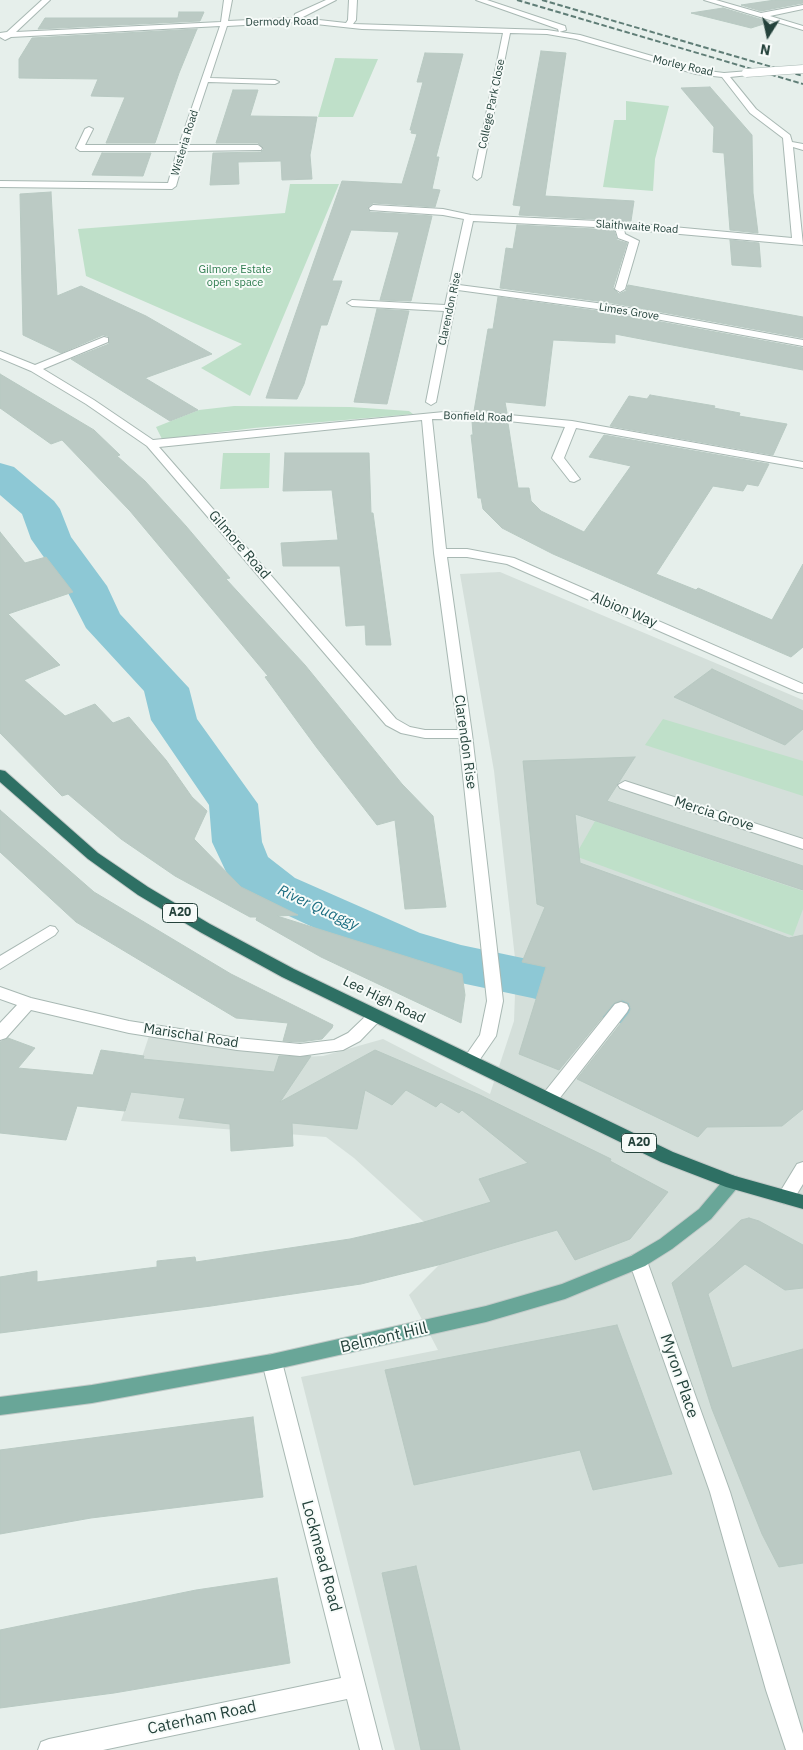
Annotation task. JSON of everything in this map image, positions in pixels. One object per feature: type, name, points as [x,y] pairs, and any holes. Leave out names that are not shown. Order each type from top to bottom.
[{"type":"highway","name":"Lee High Road","points":[[0,774],[93,856],[143,891],[205,928],[376,1016],[674,1160],[732,1182],[794,1200]]},
{"type":"main road","name":"Belmont Hill","points":[[0,1406],[92,1394],[272,1362],[486,1314],[564,1291],[638,1261],[666,1244],[699,1219],[732,1182]]},
{"type":"street","points":[[0,44],[4,35],[46,0]]},
{"type":"street","name":"Wisteria Road","points":[[0,184],[172,186],[182,148],[224,24],[228,0]]},
{"type":"street","points":[[296,20],[298,16],[332,0]]},
{"type":"street","points":[[348,25],[352,20],[354,0]]},
{"type":"street","points":[[480,0],[562,28],[563,34]]},
{"type":"street","points":[[708,0],[803,28]]},
{"type":"street","points":[[763,15],[803,7]]},
{"type":"street","name":"Dermody Road","points":[[4,35],[296,20],[348,25],[563,34]]},
{"type":"street","name":"College Park Close","points":[[477,177],[507,31]]},
{"type":"street","name":"Morley Road","points":[[563,34],[691,70],[724,75],[754,111],[787,137],[788,144]]},
{"type":"street","points":[[724,75],[803,69]]},
{"type":"street","points":[[205,80],[275,82]]},
{"type":"street","points":[[89,130],[80,148],[258,148]]},
{"type":"street","points":[[800,242],[788,144],[803,148]]},
{"type":"street","name":"Slaithwaite Road","points":[[373,208],[416,214],[443,212],[471,218],[619,226],[800,242]]},
{"type":"street","name":"Clarendon Rise","points":[[430,402],[455,287],[465,228],[468,220],[471,218]]},
{"type":"street","points":[[619,226],[618,232],[621,236],[634,241],[620,289]]},
{"type":"street","name":"Limes Grove","points":[[455,287],[612,308],[803,343]]},
{"type":"street","points":[[352,303],[450,308]]},
{"type":"street","points":[[35,369],[104,340]]},
{"type":"street","name":"Gilmore Road","points":[[0,354],[35,369],[116,418],[151,444],[391,722],[406,730],[425,734],[465,734]]},
{"type":"street","name":"Clarendon Rise","points":[[427,417],[427,434],[440,553],[465,734],[495,1001],[488,1036],[470,1061]]},
{"type":"street","name":"Bonfield Road","points":[[151,444],[427,417],[499,417],[572,424],[803,464]]},
{"type":"street","points":[[572,424],[558,458],[574,479]]},
{"type":"street","name":"Albion Way","points":[[440,553],[467,553],[510,561],[803,689]]},
{"type":"street","name":"Mercia Grove","points":[[625,785],[803,844]]},
{"type":"street","points":[[0,963],[50,931]]},
{"type":"street","name":"Marischal Road","points":[[0,993],[28,1004],[129,1026],[237,1044],[300,1050],[337,1046],[354,1037],[376,1016]]},
{"type":"street","points":[[0,1034],[28,1004]]},
{"type":"street","points":[[549,1099],[621,1008]]},
{"type":"street","points":[[794,1200],[803,1169]]},
{"type":"street","name":"Myron Place","points":[[638,1261],[720,1492],[776,1690],[797,1750]]},
{"type":"street","name":"Lockmead Road","points":[[272,1362],[370,1750]]},
{"type":"street","name":"Caterham Road","points":[[49,1750],[354,1686]]},
{"type":"shaded area","points":[[500,572],[803,700],[803,1750],[395,1750],[301,1377],[438,1350],[409,1295],[439,1265],[424,1222],[354,1158],[326,1137],[121,1121],[149,1036],[300,1057],[323,1056],[383,1039],[490,1094],[514,1021],[516,967],[494,771],[460,574]]},
{"type":"green space","points":[[335,58],[378,59],[353,117],[318,117]]},
{"type":"green space","points":[[626,101],[669,106],[655,159],[653,191],[603,187],[614,120],[626,120]]},
{"type":"green space","name":"Gilmore Estate open space","points":[[290,184],[339,184],[250,396],[201,368],[242,344],[86,276],[78,229],[285,213]]},
{"type":"green space","points":[[234,406],[350,407],[409,411],[413,414],[254,428],[162,439],[156,427],[199,410]]},
{"type":"green space","points":[[223,453],[270,453],[269,488],[220,489]]},
{"type":"green space","points":[[663,719],[803,761],[803,796],[645,745]]},
{"type":"green space","points":[[595,821],[803,891],[803,909],[793,936],[575,856]]},
{"type":"building","points":[[775,0],[803,0],[803,3],[761,11],[741,5]]},
{"type":"building","points":[[723,8],[770,22],[751,28],[691,13]]},
{"type":"building","points":[[179,12],[204,12],[200,21],[38,29],[45,18],[178,18]]},
{"type":"building","points":[[197,29],[179,73],[155,143],[106,143],[125,97],[91,96],[98,79],[19,78],[19,59],[32,38]]},
{"type":"building","points":[[541,51],[566,53],[545,196],[634,201],[631,221],[519,215],[521,206],[513,205]]},
{"type":"building","points":[[425,53],[463,54],[436,157],[439,157],[432,189],[440,190],[435,207],[373,203],[367,208],[370,212],[432,216],[411,301],[380,300],[399,232],[351,230],[332,281],[342,281],[327,325],[321,325],[304,384],[297,399],[266,398],[342,181],[402,184],[417,134],[411,133],[412,130],[410,130],[423,82],[417,82]]},
{"type":"building","points":[[710,87],[752,135],[753,193],[758,233],[730,230],[724,153],[713,152],[714,127],[681,88]]},
{"type":"building","points":[[233,90],[258,90],[250,116],[317,117],[310,155],[312,179],[282,180],[281,161],[238,162],[239,184],[210,185],[213,153],[261,152],[264,149],[258,143],[216,143]]},
{"type":"building","points":[[102,153],[151,153],[143,176],[92,175]]},
{"type":"building","points":[[51,192],[57,296],[81,286],[146,316],[212,354],[145,378],[198,410],[170,421],[71,359],[109,344],[108,336],[103,335],[61,353],[23,335],[20,194]]},
{"type":"building","points":[[517,225],[614,230],[617,240],[627,243],[613,288],[619,294],[626,291],[628,285],[803,317],[803,338],[612,303],[500,288],[506,248],[513,249]]},
{"type":"building","points":[[730,240],[759,243],[761,267],[732,265]]},
{"type":"building","points":[[498,297],[612,313],[803,348],[803,370],[615,334],[615,343],[553,340],[545,406],[505,402],[507,413],[474,411],[488,329],[493,329]]},
{"type":"building","points":[[377,309],[409,311],[387,404],[354,402]]},
{"type":"building","points":[[0,374],[94,430],[120,455],[117,456],[145,481],[186,526],[230,578],[226,579],[305,665],[402,784],[433,816],[446,907],[405,909],[395,820],[377,825],[265,677],[268,676],[130,511],[62,440],[51,444],[0,408]]},
{"type":"building","points":[[650,395],[715,406],[714,408],[740,413],[739,416],[787,424],[773,455],[610,426],[629,396],[647,399]]},
{"type":"building","points":[[472,421],[508,423],[518,488],[529,488],[531,501],[541,511],[584,532],[631,466],[589,457],[604,435],[769,464],[758,486],[747,484],[743,491],[713,486],[656,574],[696,590],[698,588],[772,620],[803,564],[803,647],[791,657],[553,554],[502,528],[483,509],[481,498],[478,498],[471,435],[473,435]]},
{"type":"building","points":[[285,453],[369,453],[371,513],[373,513],[391,645],[366,645],[365,625],[346,626],[340,566],[283,566],[281,543],[338,540],[332,490],[283,491]]},
{"type":"building","points":[[0,532],[25,563],[46,557],[73,592],[8,614],[60,665],[24,680],[65,716],[95,704],[113,723],[129,717],[166,760],[192,797],[207,811],[194,839],[241,887],[298,915],[277,916],[462,974],[465,995],[461,1023],[321,957],[256,920],[257,917],[250,917],[175,876],[121,839],[68,794],[62,796],[0,733]]},
{"type":"building","points":[[712,669],[803,711],[803,729],[785,745],[674,697]]},
{"type":"building","points":[[635,757],[607,801],[803,866],[803,890],[575,814],[580,863],[789,938],[803,935],[803,1109],[782,1126],[707,1127],[698,1137],[577,1079],[629,1013],[631,1009],[629,1003],[622,1000],[614,1003],[559,1070],[519,1054],[546,967],[522,962],[545,907],[537,904],[523,761]]},
{"type":"building","points":[[0,810],[94,892],[231,974],[333,1025],[332,1028],[322,1039],[300,1042],[283,1041],[288,1023],[236,1018],[76,922],[0,852]]},
{"type":"building","points":[[8,1038],[35,1048],[18,1068],[93,1075],[101,1050],[144,1056],[143,1059],[274,1072],[279,1056],[311,1056],[280,1102],[375,1050],[480,1095],[611,1159],[610,1161],[668,1192],[630,1239],[575,1260],[557,1230],[438,1265],[361,1284],[211,1306],[0,1333],[0,1277],[37,1271],[37,1282],[157,1267],[157,1261],[195,1257],[196,1262],[350,1239],[424,1222],[491,1202],[479,1179],[528,1163],[462,1110],[459,1113],[441,1102],[436,1107],[406,1090],[392,1105],[365,1090],[357,1129],[292,1123],[293,1146],[231,1151],[230,1124],[179,1118],[185,1098],[131,1092],[125,1111],[77,1106],[66,1140],[0,1133],[0,1042]]},
{"type":"building","points":[[749,1218],[759,1221],[803,1245],[803,1288],[785,1290],[745,1264],[708,1294],[732,1368],[803,1349],[803,1563],[779,1567],[762,1534],[712,1409],[672,1283],[741,1220]]},
{"type":"building","points":[[617,1325],[672,1474],[593,1490],[580,1450],[414,1485],[385,1370]]},
{"type":"building","points":[[253,1417],[263,1497],[91,1518],[0,1534],[0,1450]]},
{"type":"building","points":[[416,1566],[460,1750],[421,1750],[382,1573]]},
{"type":"building","points":[[277,1578],[290,1663],[114,1693],[0,1708],[0,1630],[196,1590]]},
{"type":"waterway","name":"River Quaggy","points":[[0,475],[40,509],[51,539],[86,586],[101,619],[166,688],[174,720],[233,804],[237,842],[247,866],[277,890],[402,947],[461,964],[532,979],[633,1006],[676,1027],[690,1040]]},
{"type":"railway","points":[[517,0],[803,84]]},
{"type":"railway","points":[[542,0],[803,76]]}]
